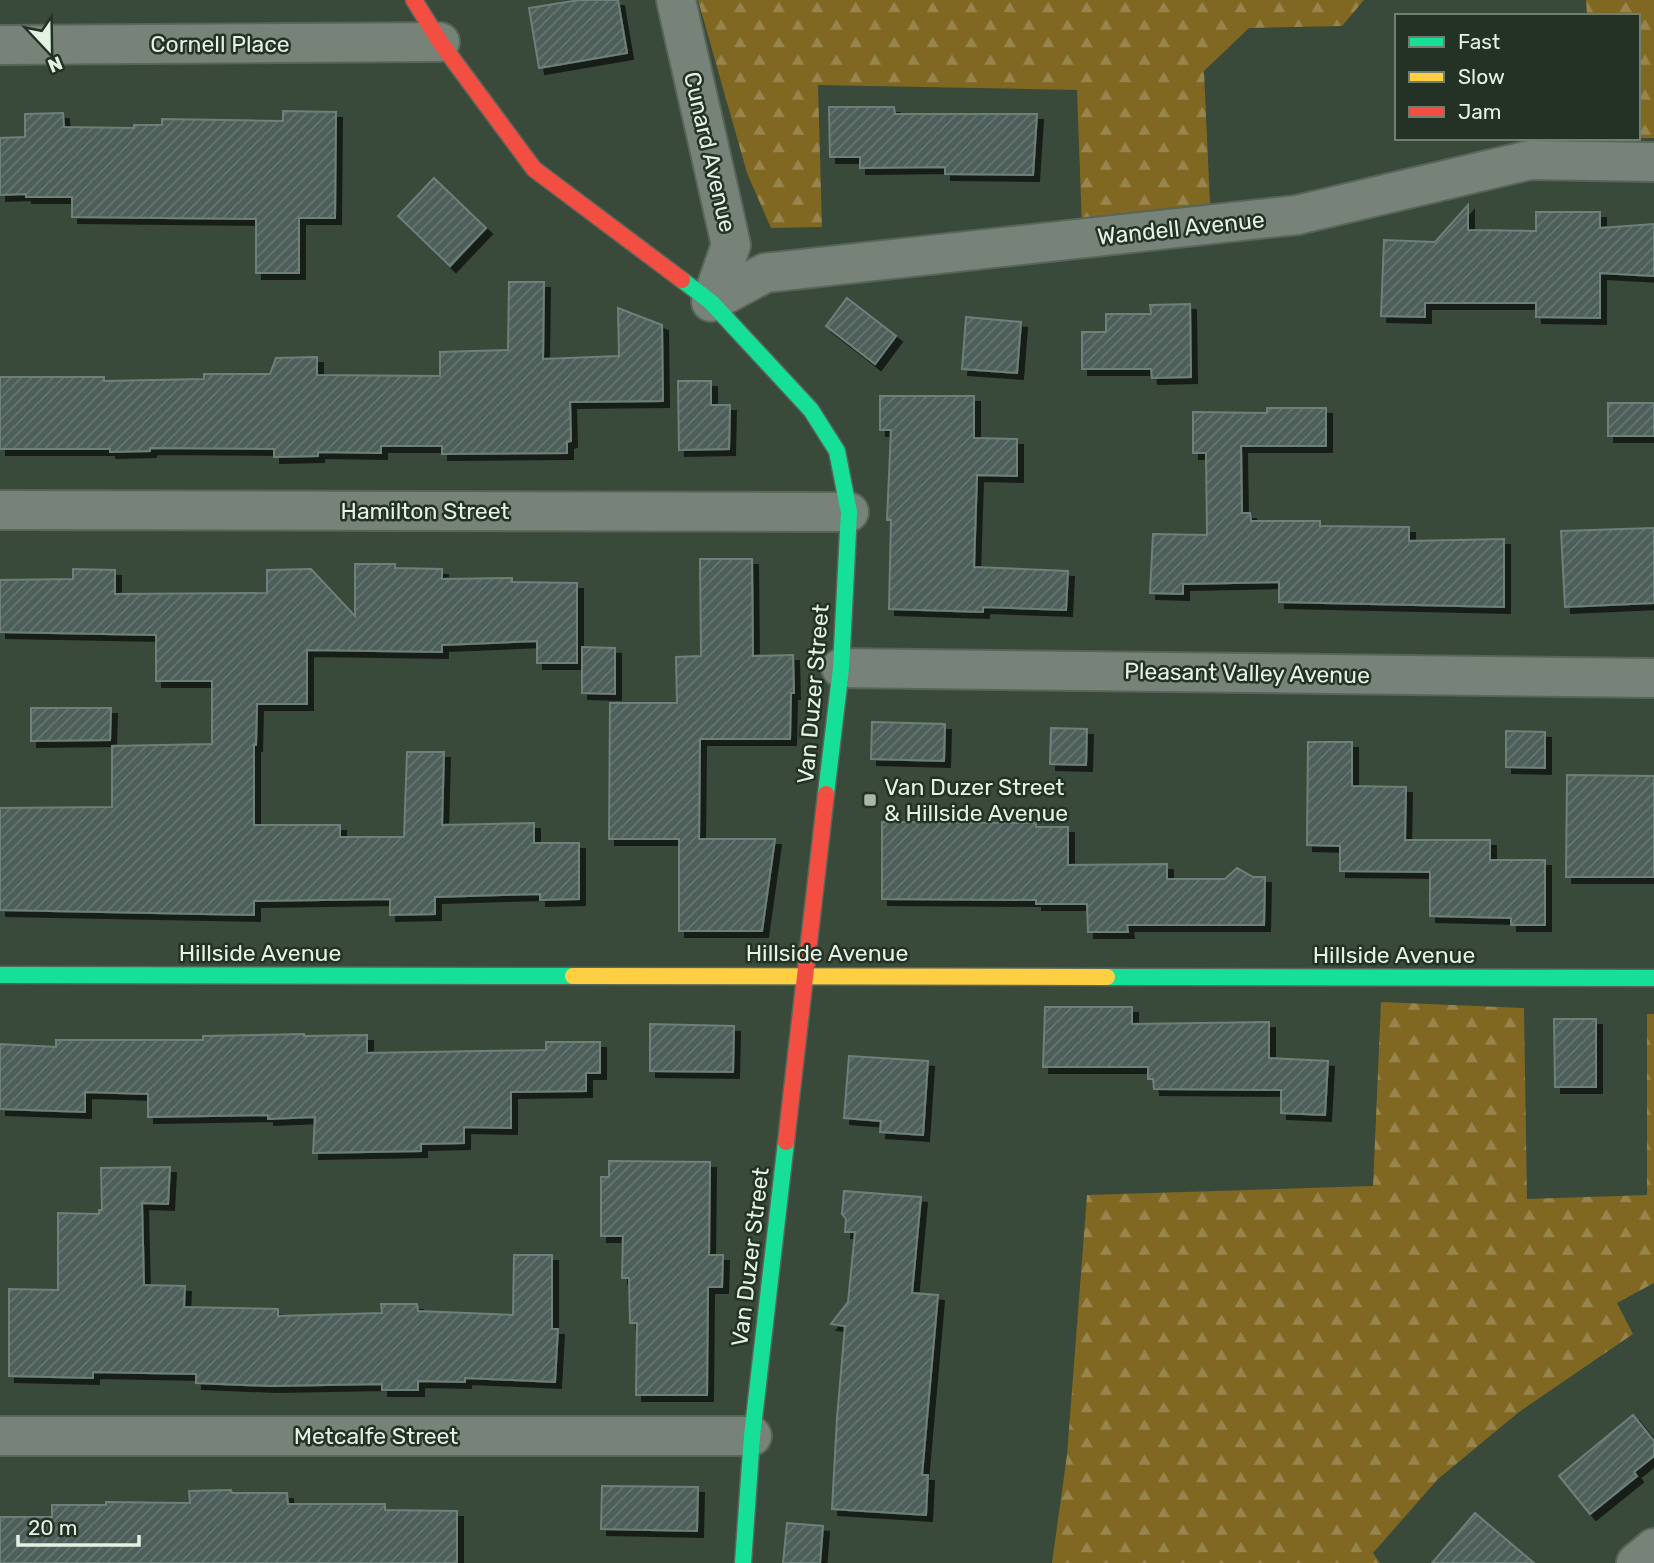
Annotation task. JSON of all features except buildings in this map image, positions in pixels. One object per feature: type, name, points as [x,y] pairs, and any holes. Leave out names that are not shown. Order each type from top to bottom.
[{"type":"main road","name":"Van Duzer Street","points":[[414,0],[440,42],[534,169],[711,302],[811,410],[837,451],[849,512],[841,668],[752,1436],[743,1563]]},
{"type":"main road","name":"Hillside Avenue","points":[[0,975],[1654,978]]},
{"type":"street","name":"Cunard Avenue","points":[[676,0],[731,245],[711,302]]},
{"type":"street","name":"Cornell Place","points":[[0,45],[440,42]]},
{"type":"street","name":"Wandell Avenue","points":[[711,302],[765,273],[1297,215],[1530,160],[1654,162]]},
{"type":"street","name":"Hamilton Street","points":[[0,510],[849,512]]},
{"type":"street","name":"Pleasant Valley Avenue","points":[[841,668],[1654,678]]},
{"type":"street","name":"Metcalfe Street","points":[[0,1436],[752,1436]]},
{"type":"street","points":[[1636,1563],[1654,1548]]},
{"type":"green space","points":[[698,0],[1364,0],[1342,26],[1249,28],[1204,71],[1210,204],[1082,228],[1077,90],[818,85],[822,227],[771,228],[747,173]]},
{"type":"green space","points":[[1586,0],[1654,0],[1654,138],[1640,138],[1640,14],[1587,14]]},
{"type":"green space","points":[[1381,1002],[1524,1008],[1527,1199],[1647,1195],[1647,1014],[1654,1014],[1654,1283],[1617,1303],[1633,1334],[1519,1412],[1438,1479],[1373,1553],[1380,1563],[1052,1563],[1067,1455],[1087,1195],[1373,1186]]},
{"type":"traffic: fast","points":[[682,280],[711,302],[811,410],[837,451],[849,512],[841,668],[826,794]]},
{"type":"traffic: fast","points":[[0,975],[573,976]]},
{"type":"traffic: fast","points":[[1107,977],[1654,978]]},
{"type":"traffic: fast","points":[[743,1563],[752,1436],[786,1142]]},
{"type":"traffic: slow","points":[[573,976],[1107,977]]},
{"type":"traffic: jam","points":[[414,0],[440,42],[534,169],[682,280]]},
{"type":"traffic: jam","points":[[786,1142],[826,794]]},
{"type":"place","name":"Van Duzer Street & Hillside Avenue","points":[[870,800]]}]
